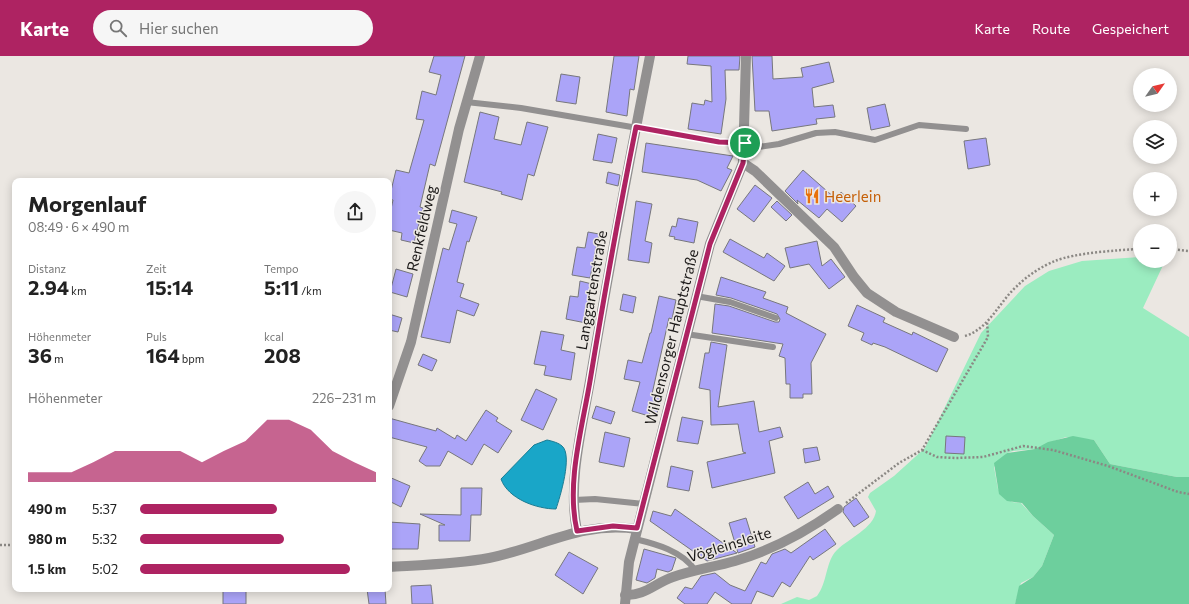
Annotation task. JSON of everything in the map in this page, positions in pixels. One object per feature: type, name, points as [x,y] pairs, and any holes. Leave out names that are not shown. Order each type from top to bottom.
[{"type":"street","name":"Renkfeldweg","points":[[392,397],[411,342],[466,102],[480,56]]},
{"type":"street","name":"Langgartenstraße","points":[[577,531],[574,510],[575,472],[608,277],[650,56]]},
{"type":"street","name":"Wildensorger Hauptstraße","points":[[625,599],[629,562],[637,528],[710,244],[743,163],[746,56]]},
{"type":"street","points":[[743,163],[755,171],[829,242],[867,293],[896,312],[954,337]]},
{"type":"street","name":"Vögleinsleite","points":[[625,599],[647,592],[671,578],[695,570],[735,561],[795,537],[838,509]]},
{"type":"street","points":[[392,567],[489,558],[577,531],[613,526],[637,528]]},
{"type":"lane","points":[[466,102],[521,108],[744,146],[779,144],[816,133],[835,132],[875,140],[919,125],[966,129]]},
{"type":"lane","points":[[696,296],[730,302],[776,318]]},
{"type":"lane","points":[[686,334],[773,347]]},
{"type":"lane","points":[[574,500],[595,499],[644,504]]},
{"type":"lane","points":[[635,539],[650,542],[684,557],[695,570]]},
{"type":"path","points":[[954,337],[966,336],[973,333],[987,321],[1005,297],[1017,285],[1054,261],[1072,257],[1133,250]]},
{"type":"path","points":[[1177,250],[1189,251]]},
{"type":"path","points":[[838,509],[899,464],[922,450],[988,337],[987,321]]},
{"type":"path","points":[[922,450],[937,457],[955,458],[983,457],[1023,446],[1054,450],[1108,466],[1178,492],[1189,494]]},
{"type":"path","points":[[0,545],[12,545]]},
{"type":"green space","points":[[1133,257],[1133,268],[1162,268],[1143,308],[1189,337],[1189,477],[1177,477],[1110,464],[1094,440],[1066,437],[1035,449],[1013,451],[1007,453],[994,467],[998,489],[1012,502],[1021,503],[1054,535],[1042,566],[1033,577],[1021,583],[1015,604],[781,604],[797,597],[809,600],[817,596],[823,585],[830,560],[833,555],[837,550],[871,523],[876,511],[868,497],[870,493],[894,476],[925,448],[981,333],[1025,286],[1049,271],[1082,261]]},
{"type":"green space","points":[[1073,436],[1094,440],[1110,464],[1177,477],[1189,477],[1189,604],[1015,604],[1019,586],[1033,577],[1042,566],[1054,535],[1033,516],[1022,503],[1007,501],[999,494],[994,463],[1007,453],[1035,449],[1048,442]]},
{"type":"water","points":[[547,440],[562,446],[565,451],[566,458],[565,476],[556,509],[548,509],[524,502],[510,492],[501,479],[534,445]]},
{"type":"building","points":[[434,56],[465,56],[435,166],[430,164],[420,207],[423,208],[414,243],[401,240],[402,233],[392,231],[392,187],[396,170],[409,173],[424,120],[416,119],[422,91],[436,95],[441,75],[429,72]]},
{"type":"building","points":[[614,56],[639,56],[634,90],[630,89],[627,116],[606,112]]},
{"type":"building","points":[[688,56],[740,56],[739,70],[725,70],[726,99],[721,134],[688,129],[692,103],[704,105],[705,100],[712,102],[711,66],[687,64]]},
{"type":"building","points":[[752,56],[772,56],[773,79],[803,77],[801,68],[829,62],[834,82],[812,88],[814,107],[833,105],[835,117],[816,119],[817,124],[772,131],[769,111],[755,111]]},
{"type":"building","points":[[561,74],[580,77],[576,104],[556,101]]},
{"type":"building","points":[[885,104],[890,126],[871,130],[867,108]]},
{"type":"building","points":[[480,112],[499,117],[494,139],[521,145],[527,122],[548,127],[534,176],[528,174],[522,200],[501,194],[502,192],[464,182]]},
{"type":"building","points":[[598,134],[617,138],[612,163],[593,160]]},
{"type":"building","points":[[986,138],[990,165],[968,169],[964,141]]},
{"type":"building","points":[[646,143],[733,156],[727,168],[732,170],[721,191],[697,180],[642,172]]},
{"type":"building","name":"Heerlein","points":[[803,170],[836,199],[841,192],[856,206],[842,222],[827,209],[819,218],[797,200],[798,204],[785,191]]},
{"type":"building","points":[[608,172],[620,175],[618,186],[606,183]]},
{"type":"building","points":[[755,185],[772,198],[754,222],[737,209]]},
{"type":"building","points":[[636,201],[652,204],[645,241],[652,243],[649,263],[628,260]]},
{"type":"building","points":[[777,201],[792,215],[786,221],[771,207]]},
{"type":"building","points":[[452,210],[477,217],[469,242],[467,241],[457,282],[464,284],[460,297],[479,304],[474,316],[457,310],[450,343],[421,337],[443,248],[449,250],[457,224],[449,222]]},
{"type":"building","points":[[678,218],[698,222],[694,243],[674,239],[675,237],[669,236],[672,226],[676,227]]},
{"type":"building","points":[[588,232],[599,234],[590,278],[572,275],[577,247],[585,248]]},
{"type":"building","points":[[730,239],[764,258],[767,253],[785,266],[774,281],[723,252]]},
{"type":"building","points":[[817,241],[822,266],[831,259],[845,277],[829,289],[809,264],[790,268],[785,248]]},
{"type":"building","points":[[396,269],[413,274],[407,297],[392,293],[392,284]]},
{"type":"building","points":[[721,277],[766,292],[763,298],[788,307],[786,313],[826,334],[811,363],[812,394],[803,394],[803,398],[790,398],[790,384],[786,384],[785,358],[779,356],[783,344],[712,333],[715,304],[729,306],[775,322],[779,322],[780,319],[777,314],[731,298],[716,295]]},
{"type":"building","points":[[580,281],[592,284],[586,323],[566,319],[570,296],[578,297]]},
{"type":"building","points":[[623,294],[636,297],[633,313],[620,310]]},
{"type":"building","points":[[659,296],[676,300],[672,319],[669,318],[652,394],[662,397],[657,413],[650,411],[649,416],[632,411],[640,382],[624,379],[628,360],[642,363],[651,333]]},
{"type":"building","points":[[857,305],[885,318],[883,322],[912,335],[913,332],[948,349],[937,372],[885,347],[873,343],[872,345],[861,340],[864,333],[848,326]]},
{"type":"building","points":[[392,315],[402,318],[398,332],[392,331]]},
{"type":"building","points":[[541,331],[564,335],[561,350],[575,353],[571,380],[544,375],[546,366],[534,364]]},
{"type":"building","points":[[711,342],[727,345],[718,407],[754,401],[759,432],[780,427],[783,437],[769,441],[775,473],[712,488],[707,462],[746,453],[743,452],[738,424],[711,425],[710,390],[699,388],[705,353],[709,353]]},
{"type":"building","points":[[423,354],[437,360],[432,371],[418,365]]},
{"type":"building","points":[[536,389],[557,399],[543,430],[521,420]]},
{"type":"building","points":[[596,406],[615,412],[611,424],[592,418]]},
{"type":"building","points":[[486,410],[498,418],[496,421],[512,431],[498,453],[484,444],[472,465],[448,451],[440,466],[426,466],[419,461],[427,447],[392,438],[392,419],[436,431],[437,428],[455,439],[457,435],[466,441]]},
{"type":"building","points":[[682,417],[703,421],[698,444],[677,441]]},
{"type":"building","points":[[605,432],[630,438],[624,467],[599,462]]},
{"type":"building","points":[[946,436],[965,437],[964,454],[945,453]]},
{"type":"building","points":[[817,447],[820,460],[805,463],[803,449]]},
{"type":"building","points":[[671,466],[693,471],[689,491],[667,487]]},
{"type":"building","points":[[392,478],[410,486],[401,507],[392,502]]},
{"type":"building","points":[[808,482],[815,494],[828,486],[834,497],[798,519],[784,497]]},
{"type":"building","points":[[461,488],[482,488],[481,515],[471,515],[470,541],[439,541],[439,525],[445,525],[420,514],[461,515]]},
{"type":"building","points":[[856,498],[869,517],[854,527],[843,512],[844,507]]},
{"type":"building","points":[[675,509],[737,553],[707,561],[650,521],[653,511],[671,516]]},
{"type":"building","points":[[746,518],[755,547],[738,553],[729,523]]},
{"type":"building","points":[[392,522],[420,524],[418,549],[392,549]]},
{"type":"building","points":[[825,529],[836,544],[813,560],[810,556],[790,587],[782,582],[773,597],[757,591],[751,604],[732,604],[715,592],[707,604],[685,604],[677,598],[685,587],[692,589],[701,576],[715,573],[730,585],[745,591],[761,562],[766,564],[772,554],[785,549],[791,553]]},
{"type":"building","points":[[644,549],[676,558],[672,570],[668,572],[657,569],[655,578],[647,583],[636,580]]},
{"type":"building","points":[[569,552],[598,568],[583,594],[555,575]]},
{"type":"building","points":[[431,585],[433,604],[412,604],[411,586]]},
{"type":"building","points":[[223,592],[246,592],[246,604],[223,604]]},
{"type":"building","points":[[367,592],[385,592],[386,604],[369,604]]},
{"type":"place","name":"Heerlein","points":[[812,196]]},
{"type":"route","points":[[636,127],[719,142],[745,143],[743,163],[710,244],[679,360],[648,491],[637,528],[613,526],[595,527],[577,531],[574,510],[575,472],[608,277],[636,127]]}]
